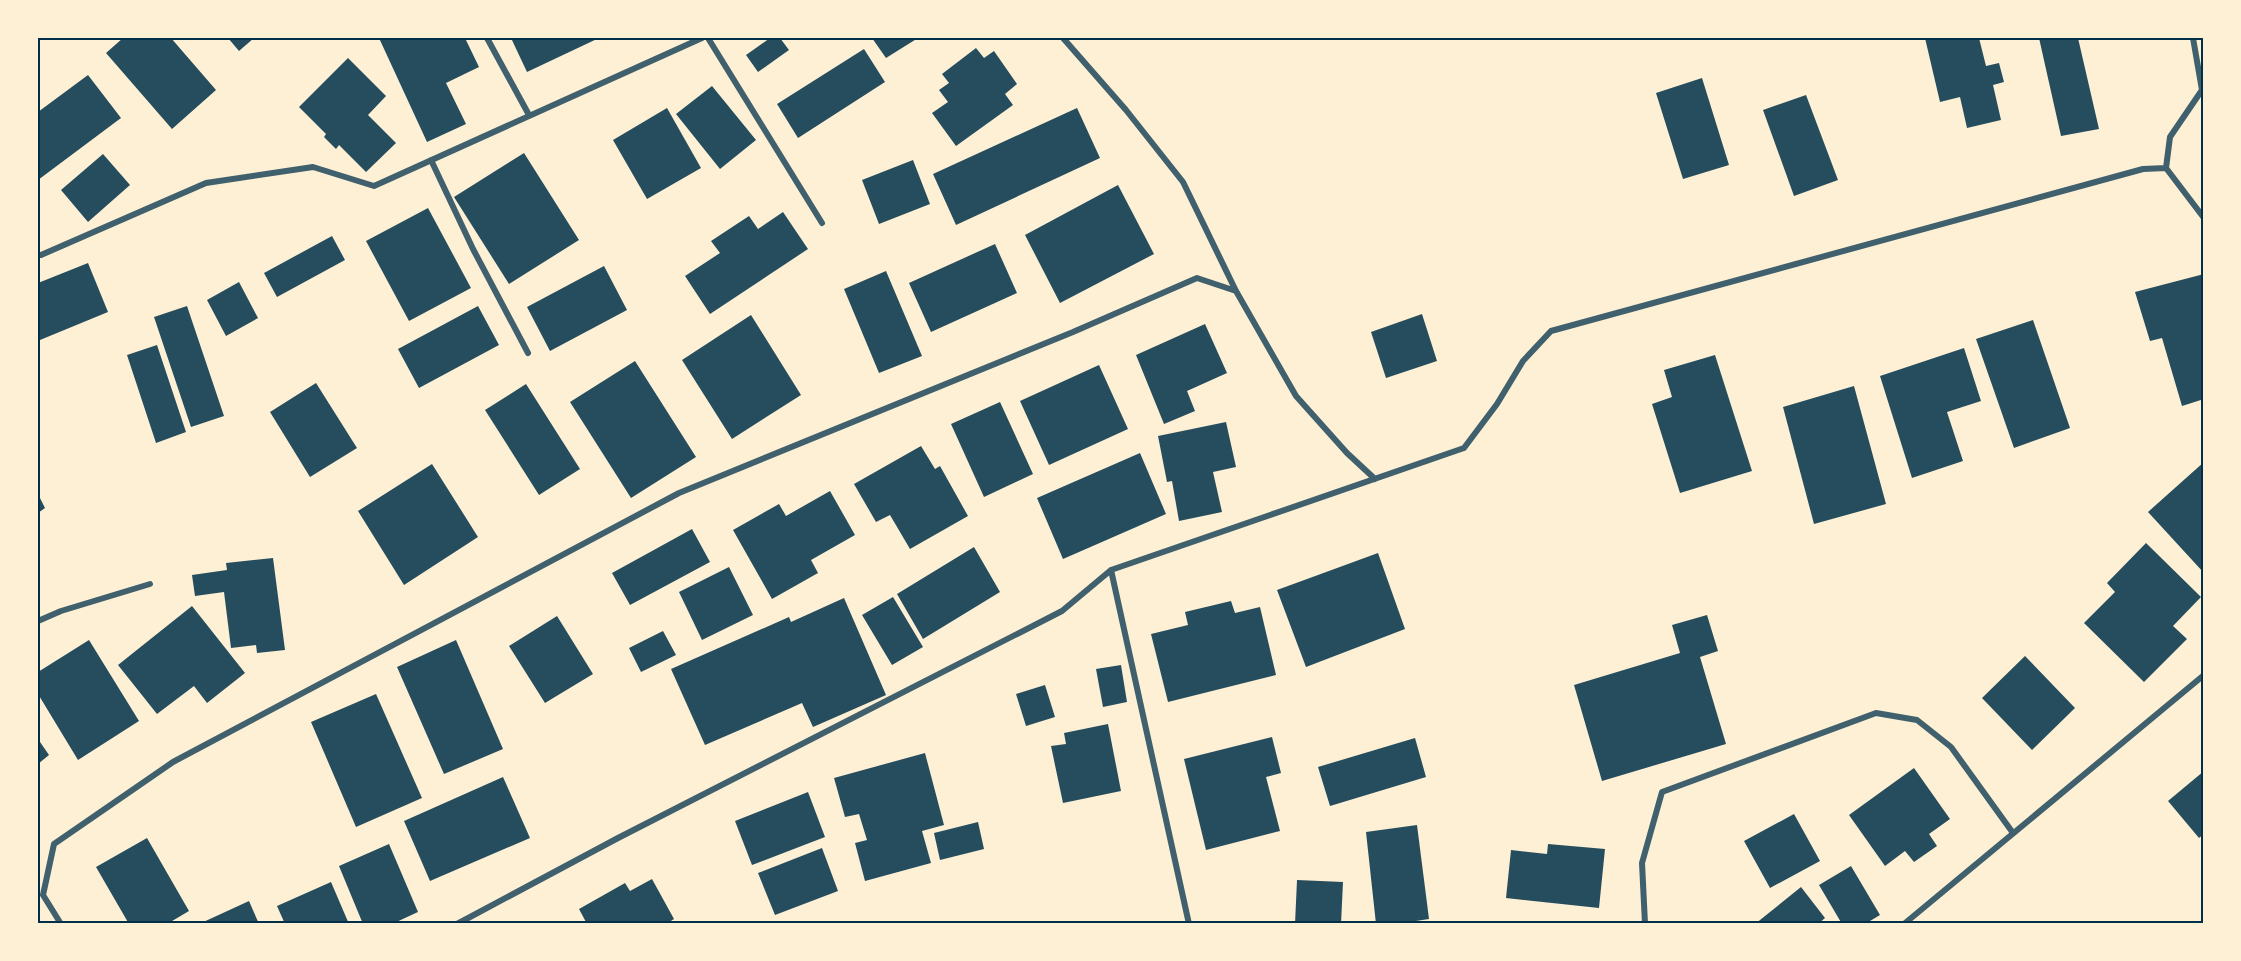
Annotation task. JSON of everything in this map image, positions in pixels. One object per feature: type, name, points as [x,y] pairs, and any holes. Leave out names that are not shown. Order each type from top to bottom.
[{"type":"street","points":[[487,38],[529,115]]},
{"type":"street","points":[[38,255],[206,183],[313,167],[374,186],[702,38]]},
{"type":"street","points":[[708,38],[822,223]]},
{"type":"street","points":[[1063,38],[1126,110],[1183,182],[1236,291],[1296,396],[1347,453],[1375,479]]},
{"type":"street","points":[[2193,38],[2202,90],[2170,137],[2166,168],[2204,218]]},
{"type":"street","points":[[431,160],[472,249],[528,353]]},
{"type":"street","points":[[457,924],[618,838],[1062,611],[1111,570],[1464,448],[1497,404],[1523,361],[1551,331],[2143,168],[2166,168]]},
{"type":"street","points":[[62,924],[43,896],[54,844],[173,762],[679,493],[1073,332],[1197,278],[1236,291]]},
{"type":"street","points":[[1111,570],[1189,924]]},
{"type":"street","points":[[38,621],[61,611],[150,584]]},
{"type":"street","points":[[1904,924],[2204,675]]},
{"type":"street","points":[[1645,924],[1642,862],[1662,792],[1876,712],[1917,720],[1951,747],[2013,833]]},
{"type":"building","points":[[123,38],[171,38],[216,90],[172,129],[106,53]]},
{"type":"building","points":[[228,38],[254,38],[239,51]]},
{"type":"building","points":[[379,38],[465,38],[479,67],[446,83],[466,124],[427,142]]},
{"type":"building","points":[[511,38],[599,38],[527,72]]},
{"type":"building","points":[[770,38],[780,38],[789,50],[758,72],[746,55]]},
{"type":"building","points":[[872,38],[918,38],[886,58]]},
{"type":"building","points":[[1925,38],[1979,38],[1986,66],[1999,63],[2004,82],[1993,85],[2001,120],[1967,128],[1960,97],[1940,102]]},
{"type":"building","points":[[2039,38],[2078,38],[2099,129],[2061,136]]},
{"type":"building","points":[[976,48],[984,58],[994,51],[1017,84],[1005,94],[1013,105],[956,146],[932,113],[948,102],[939,90],[949,83],[942,74]]},
{"type":"building","points":[[864,49],[885,82],[798,138],[777,104]]},
{"type":"building","points":[[348,58],[386,96],[368,115],[396,143],[366,172],[339,145],[336,149],[324,137],[326,134],[299,107]]},
{"type":"building","points":[[88,75],[121,118],[38,180],[38,112]]},
{"type":"building","points":[[1702,78],[1729,165],[1683,179],[1656,93]]},
{"type":"building","points":[[712,86],[756,140],[720,169],[676,114]]},
{"type":"building","points":[[1806,95],[1838,180],[1794,196],[1763,110]]},
{"type":"building","points":[[667,108],[701,168],[647,199],[613,140]]},
{"type":"building","points":[[1077,108],[1100,158],[956,225],[933,174]]},
{"type":"building","points":[[524,153],[579,240],[509,284],[454,197]]},
{"type":"building","points":[[103,154],[130,185],[88,222],[61,190]]},
{"type":"building","points":[[913,160],[930,204],[879,224],[862,180]]},
{"type":"building","points":[[1118,185],[1154,254],[1060,303],[1025,235]]},
{"type":"building","points":[[428,208],[471,288],[409,321],[366,241]]},
{"type":"building","points":[[783,212],[808,249],[710,314],[685,276],[720,253],[711,241],[749,216],[758,229]]},
{"type":"building","points":[[332,236],[345,260],[277,297],[264,273]]},
{"type":"building","points":[[995,244],[1017,293],[931,332],[909,283]]},
{"type":"building","points":[[88,263],[108,312],[40,340],[38,283]]},
{"type":"building","points":[[604,266],[627,310],[550,351],[527,307]]},
{"type":"building","points":[[886,271],[922,356],[879,373],[844,289]]},
{"type":"building","points":[[2204,274],[2204,399],[2182,406],[2162,338],[2150,341],[2135,292]]},
{"type":"building","points":[[239,282],[258,318],[226,336],[207,300]]},
{"type":"building","points":[[187,306],[224,416],[191,427],[154,317]]},
{"type":"building","points":[[478,306],[499,345],[419,388],[398,349]]},
{"type":"building","points":[[1422,314],[1437,361],[1386,378],[1371,332]]},
{"type":"building","points":[[751,315],[801,395],[732,439],[682,360]]},
{"type":"building","points":[[2033,320],[2070,428],[2014,448],[1976,339]]},
{"type":"building","points":[[1205,324],[1227,373],[1187,391],[1195,411],[1164,424],[1136,355]]},
{"type":"building","points":[[157,345],[186,432],[156,443],[127,355]]},
{"type":"building","points":[[1964,348],[1981,401],[1947,412],[1963,461],[1912,478],[1880,376]]},
{"type":"building","points":[[1715,355],[1752,471],[1680,493],[1652,404],[1672,397],[1664,370]]},
{"type":"building","points":[[635,361],[696,457],[631,498],[570,402]]},
{"type":"building","points":[[1099,365],[1128,429],[1049,465],[1020,401]]},
{"type":"building","points":[[316,383],[357,448],[310,477],[270,412]]},
{"type":"building","points":[[526,384],[580,469],[539,495],[485,410]]},
{"type":"building","points":[[1854,386],[1886,504],[1814,524],[1783,407]]},
{"type":"building","points":[[1000,402],[1033,474],[984,497],[951,424]]},
{"type":"building","points":[[1226,422],[1236,467],[1213,472],[1222,512],[1179,521],[1172,481],[1167,482],[1158,436]]},
{"type":"building","points":[[921,446],[935,469],[940,466],[968,516],[910,549],[890,515],[876,522],[854,484]]},
{"type":"building","points":[[1140,453],[1166,514],[1063,559],[1037,498]]},
{"type":"building","points":[[2204,462],[2204,573],[2148,512]]},
{"type":"building","points":[[432,464],[478,537],[404,585],[358,511]]},
{"type":"building","points":[[830,491],[855,535],[811,560],[818,573],[772,599],[733,530],[779,504],[786,516]]},
{"type":"building","points":[[38,494],[45,508],[38,513]]},
{"type":"building","points":[[692,529],[710,562],[630,605],[612,573]]},
{"type":"building","points":[[2146,543],[2201,597],[2173,626],[2187,639],[2144,682],[2084,623],[2115,592],[2107,583]]},
{"type":"building","points":[[974,547],[1000,592],[923,639],[897,594]]},
{"type":"building","points":[[1378,553],[1405,629],[1306,667],[1277,590]]},
{"type":"building","points":[[273,558],[285,650],[257,653],[256,645],[231,648],[224,592],[195,596],[192,575],[227,570],[226,563]]},
{"type":"building","points":[[729,567],[753,615],[702,640],[679,592]]},
{"type":"building","points":[[893,597],[923,647],[892,665],[862,615]]},
{"type":"building","points":[[844,598],[886,695],[813,727],[802,703],[705,745],[671,669],[789,617],[791,622]]},
{"type":"building","points":[[1231,601],[1235,613],[1260,607],[1276,675],[1168,702],[1151,634],[1188,625],[1185,612]]},
{"type":"building","points":[[192,606],[245,673],[207,703],[194,686],[157,714],[118,665]]},
{"type":"building","points":[[1707,615],[1718,651],[1700,657],[1726,744],[1602,781],[1574,685],[1680,653],[1672,625]]},
{"type":"building","points":[[557,616],[593,674],[545,703],[509,646]]},
{"type":"building","points":[[663,631],[676,655],[641,672],[629,648]]},
{"type":"building","points":[[89,640],[139,721],[78,760],[38,694],[38,672]]},
{"type":"building","points":[[456,640],[503,749],[444,774],[397,667]]},
{"type":"building","points":[[2025,656],[2075,708],[2032,750],[1982,698]]},
{"type":"building","points":[[1121,665],[1127,702],[1103,707],[1096,669]]},
{"type":"building","points":[[1045,685],[1055,717],[1026,726],[1016,694]]},
{"type":"building","points":[[376,694],[422,798],[356,827],[311,722]]},
{"type":"building","points":[[1108,724],[1121,791],[1063,803],[1051,746],[1066,744],[1064,733]]},
{"type":"building","points":[[1272,737],[1281,773],[1266,777],[1280,831],[1206,850],[1184,759]]},
{"type":"building","points":[[1415,738],[1426,777],[1330,806],[1318,767]]},
{"type":"building","points":[[38,739],[49,755],[38,764]]},
{"type":"building","points":[[925,753],[944,825],[922,831],[931,863],[865,881],[855,843],[867,840],[859,814],[845,817],[834,778]]},
{"type":"building","points":[[1914,768],[1950,819],[1929,834],[1937,846],[1914,862],[1905,851],[1885,866],[1849,815]]},
{"type":"building","points":[[2204,771],[2204,834],[2199,838],[2168,801]]},
{"type":"building","points":[[503,777],[530,838],[430,881],[404,821]]},
{"type":"building","points":[[808,792],[825,837],[752,865],[735,821]]},
{"type":"building","points":[[1794,814],[1820,861],[1770,888],[1744,841]]},
{"type":"building","points":[[978,822],[984,849],[940,860],[934,833]]},
{"type":"building","points":[[1417,825],[1429,919],[1396,924],[1376,924],[1366,832]]},
{"type":"building","points":[[147,838],[189,911],[167,924],[129,924],[96,867]]},
{"type":"building","points":[[389,844],[418,912],[392,924],[363,924],[339,866]]},
{"type":"building","points":[[1548,844],[1605,849],[1599,908],[1506,898],[1511,850],[1547,854]]},
{"type":"building","points":[[822,848],[838,891],[775,915],[758,873]]},
{"type":"building","points":[[1851,866],[1880,915],[1865,924],[1842,924],[1819,885]]},
{"type":"building","points":[[652,879],[674,919],[666,924],[587,924],[579,909],[625,883],[630,891]]},
{"type":"building","points":[[1297,880],[1343,882],[1341,924],[1295,924]]},
{"type":"building","points":[[331,882],[349,924],[285,924],[277,906]]},
{"type":"building","points":[[1801,887],[1825,918],[1818,924],[1755,924]]},
{"type":"building","points":[[249,901],[259,924],[199,924]]}]
